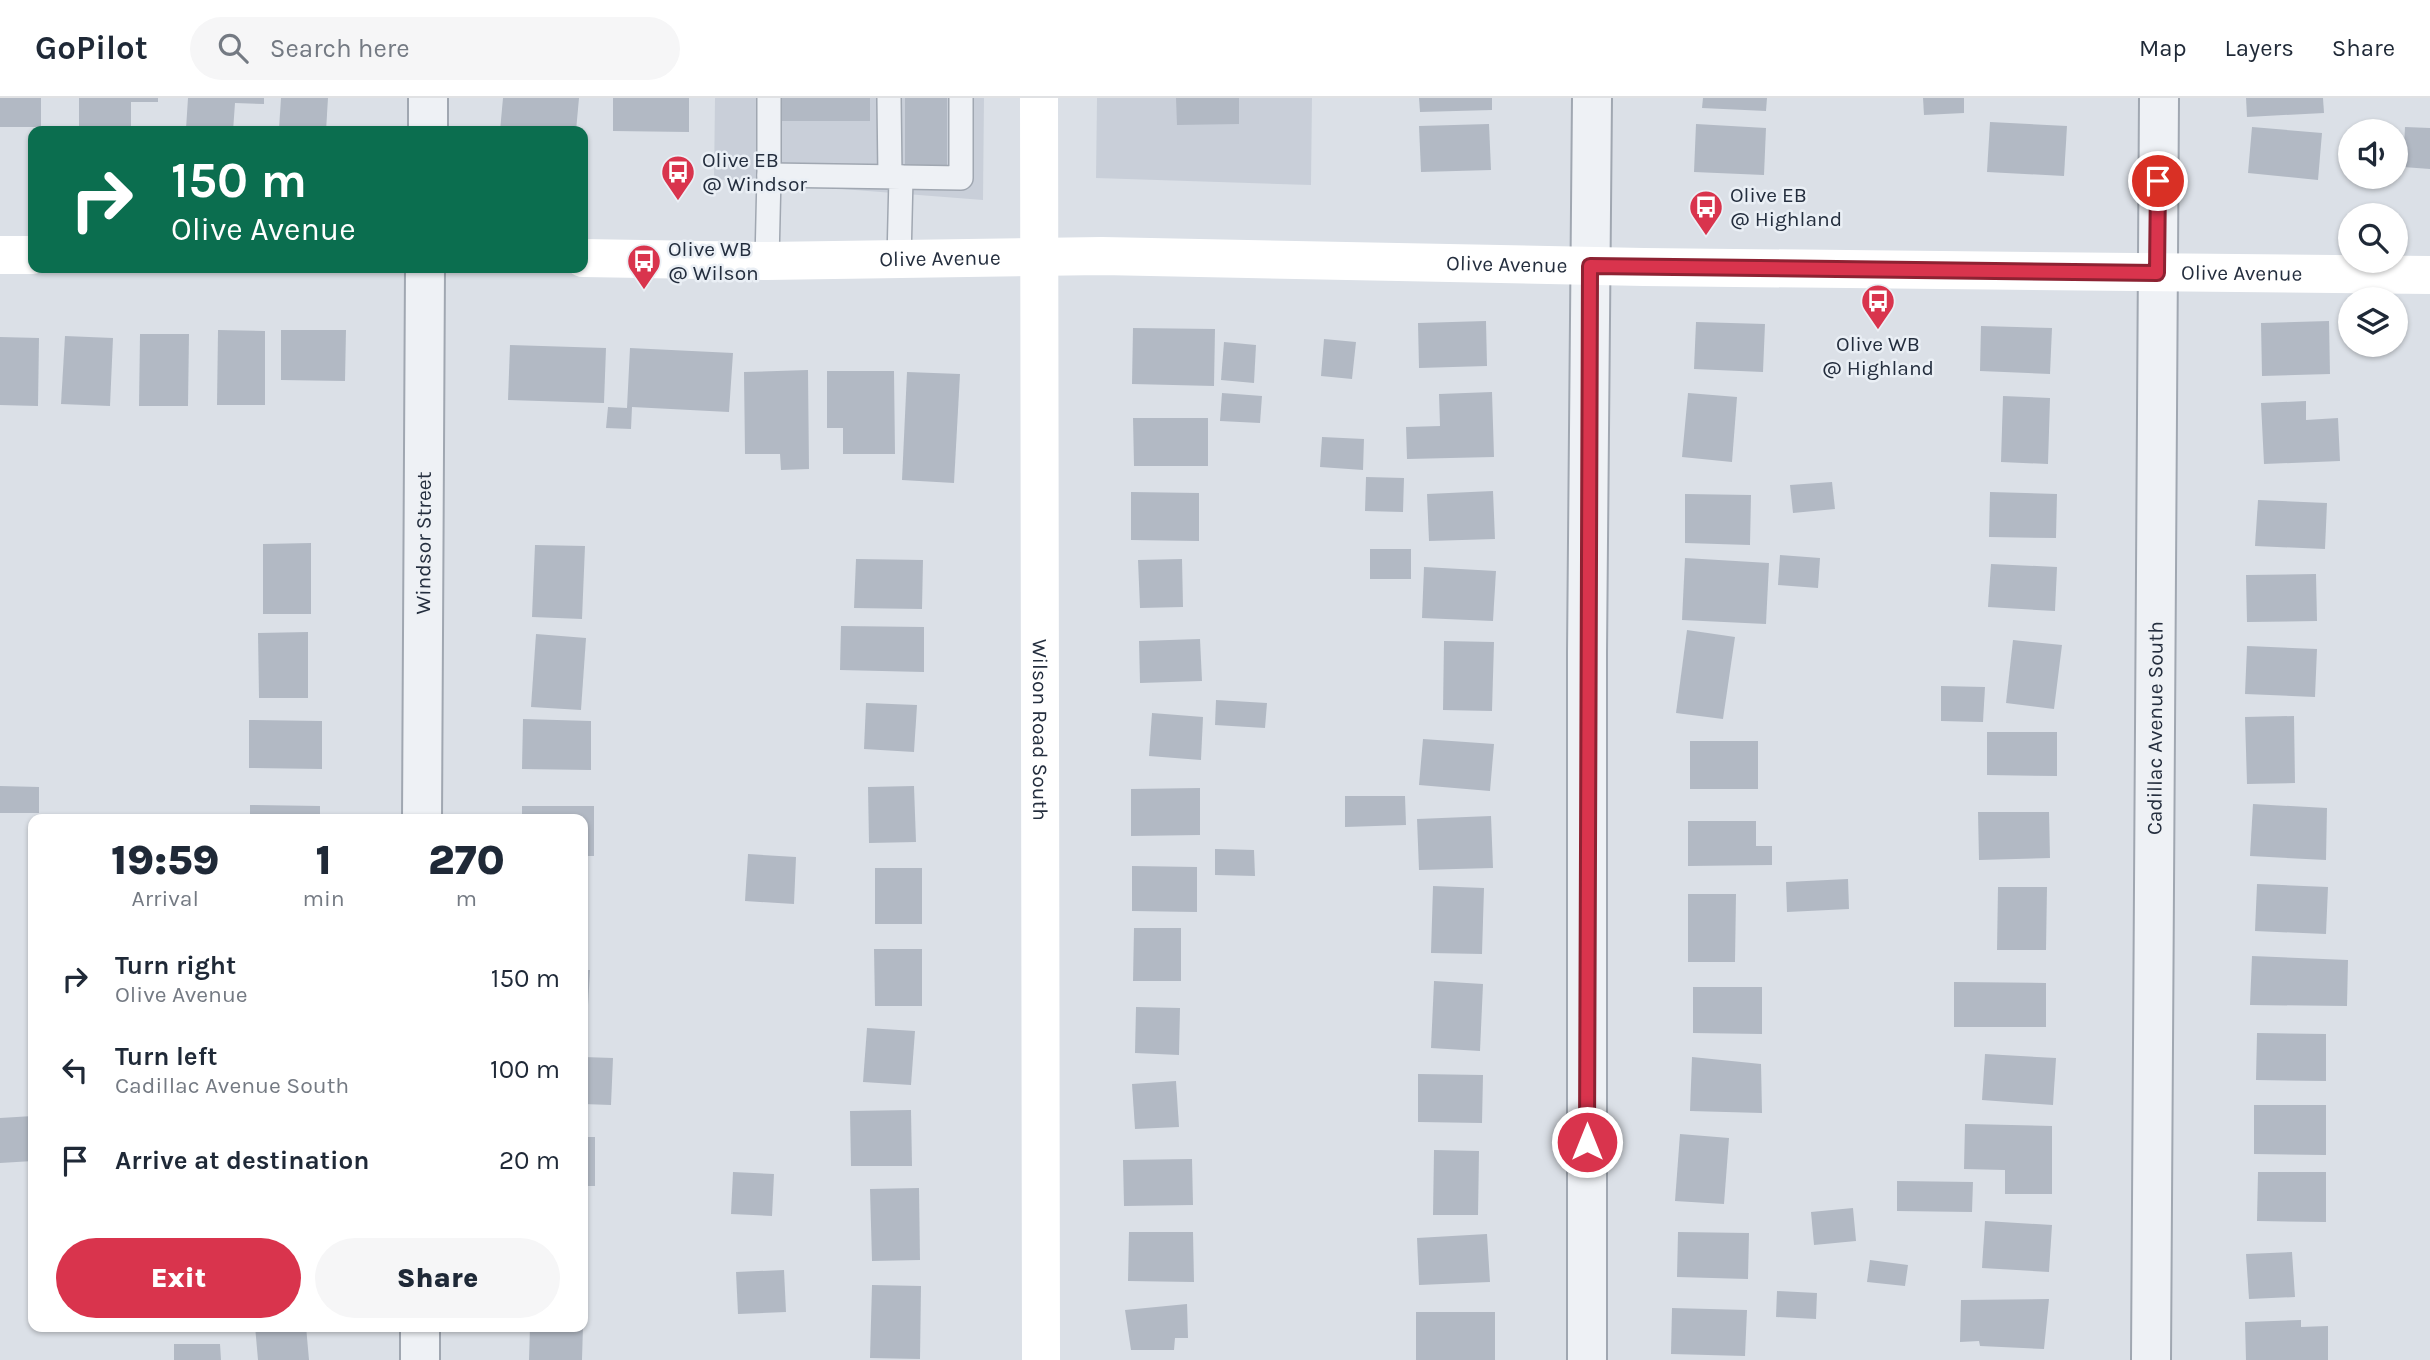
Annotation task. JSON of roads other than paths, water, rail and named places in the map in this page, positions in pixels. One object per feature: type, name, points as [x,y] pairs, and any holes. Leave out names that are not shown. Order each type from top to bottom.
[{"type":"main road","name":"Wilson Road South","points":[[1039,98],[1041,1360]]},
{"type":"main road","points":[[0,255],[28,255]]},
{"type":"main road","name":"Olive Avenue","points":[[588,258],[767,261],[1041,256],[1590,266],[2430,275]]},
{"type":"street","points":[[428,98],[428,126]]},
{"type":"street","points":[[1587,1360],[1592,98]]},
{"type":"street","name":"Cadillac Avenue South","points":[[2151,1360],[2159,98]]},
{"type":"street","name":"Windsor Street","points":[[422,814],[425,273]]},
{"type":"street","points":[[420,1332],[420,1360]]},
{"type":"lane","points":[[767,261],[769,98]]},
{"type":"lane","points":[[889,98],[897,128],[895,177],[900,260]]},
{"type":"lane","points":[[769,175],[961,178],[954,129],[961,98]]},
{"type":"place","name":"Olive EB @ Windsor","points":[[678,202]]},
{"type":"place","name":"Olive EB @ Highland","points":[[1706,237]]},
{"type":"place","name":"Olive WB @ Wilson","points":[[644,291]]},
{"type":"place","name":"Olive WB @ Highland","points":[[1878,331]]}]
